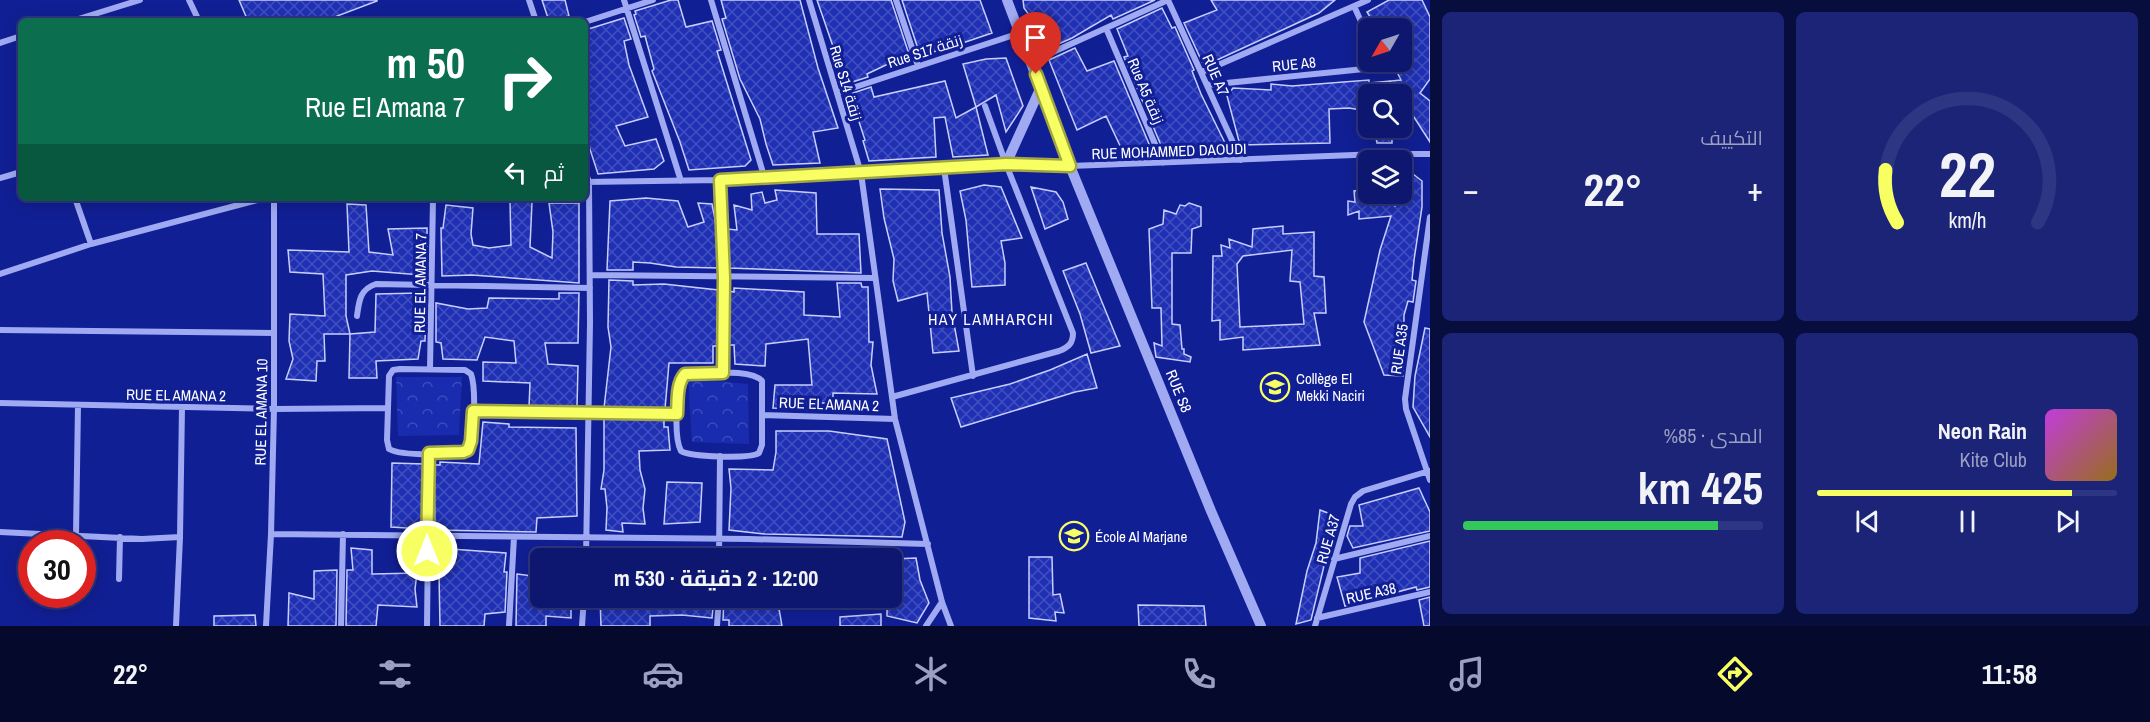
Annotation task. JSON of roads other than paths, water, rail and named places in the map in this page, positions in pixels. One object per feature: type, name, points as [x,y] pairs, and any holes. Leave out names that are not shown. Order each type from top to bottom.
[{"type":"street","points":[[94,18],[140,0]]},
{"type":"street","points":[[189,0],[198,18]]},
{"type":"street","points":[[529,0],[535,18]]},
{"type":"street","points":[[624,0],[681,181]]},
{"type":"street","points":[[588,21],[653,0]]},
{"type":"street","points":[[711,0],[764,176]]},
{"type":"street","name":"Rue S14 زنقة","points":[[809,0],[861,172],[895,418],[942,602],[951,626]]},
{"type":"street","points":[[896,0],[918,66]]},
{"type":"street","name":"RUE S8","points":[[1007,0],[1070,166],[1211,511],[1261,626]]},
{"type":"street","points":[[1031,62],[1168,0]]},
{"type":"street","name":"RUE A7","points":[[1168,0],[1241,160]]},
{"type":"street","name":"RUE A8","points":[[1202,72],[1368,0]]},
{"type":"street","points":[[1354,6],[1359,18]]},
{"type":"street","name":"Rue A5 زنقة","points":[[1106,28],[1163,163]]},
{"type":"street","name":"Rue S17 زنقة","points":[[837,93],[1020,33]]},
{"type":"street","points":[[0,43],[18,37]]},
{"type":"street","name":"RUE A8","points":[[1207,85],[1358,70]]},
{"type":"street","points":[[1006,164],[1041,87]]},
{"type":"street","points":[[892,398],[1059,351],[1068,346],[1073,339],[985,106]]},
{"type":"street","name":"RUE MOHAMMED DAOUDI","points":[[588,182],[720,180],[1006,164],[1070,166],[1430,154]]},
{"type":"street","points":[[944,168],[974,376]]},
{"type":"street","points":[[0,178],[18,173]]},
{"type":"street","points":[[720,180],[724,278],[723,373]]},
{"type":"street","points":[[76,201],[91,244]]},
{"type":"street","points":[[0,274],[91,244],[254,201]]},
{"type":"street","name":"RUE EL AMANA 10","points":[[266,626],[274,410],[274,201]]},
{"type":"street","name":"RUE EL AMANA 7","points":[[430,369],[433,201]]},
{"type":"street","points":[[586,548],[590,288],[588,201]]},
{"type":"street","name":"RUE A35","points":[[1430,217],[1405,399],[1406,409],[1430,480]]},
{"type":"street","points":[[590,275],[874,278]]},
{"type":"street","points":[[357,316],[362,292],[368,286],[376,284],[590,288]]},
{"type":"street","points":[[0,330],[274,333]]},
{"type":"street","points":[[430,369],[465,370],[471,374],[473,411],[471,441],[468,450],[429,453],[398,452],[389,449],[387,445],[389,376],[393,370],[430,369]]},
{"type":"street","points":[[723,373],[759,376],[763,385],[762,445],[759,453],[752,456],[685,454],[681,451],[678,442],[677,414],[681,378],[685,374],[723,373]]},
{"type":"street","name":"RUE EL AMANA 2","points":[[0,403],[274,410],[388,408]]},
{"type":"street","points":[[76,530],[78,405]]},
{"type":"street","points":[[176,626],[182,407]]},
{"type":"street","points":[[473,411],[677,414]]},
{"type":"street","name":"RUE EL AMANA 2","points":[[762,414],[895,418]]},
{"type":"street","points":[[427,626],[429,453]]},
{"type":"street","points":[[719,548],[720,456]]},
{"type":"street","name":"RUE A37","points":[[1315,626],[1355,497],[1363,491],[1428,471]]},
{"type":"street","points":[[0,531],[18,532]]},
{"type":"street","points":[[271,534],[719,539],[928,544]]},
{"type":"street","points":[[341,626],[343,534]]},
{"type":"street","points":[[96,536],[180,537]]},
{"type":"street","points":[[1334,559],[1430,536]]},
{"type":"street","points":[[119,579],[120,537]]},
{"type":"street","points":[[509,626],[514,537]]},
{"type":"street","name":"RUE A38","points":[[1317,618],[1430,592]]},
{"type":"street","points":[[926,626],[942,602]]},
{"type":"street","points":[[582,626],[583,608]]},
{"type":"street","points":[[717,626],[718,608]]},
{"type":"place","name":"Collège El Mekki Naciri","points":[[1275,387]]},
{"type":"place","name":"École Al Marjane","points":[[1074,536]]},
{"type":"district","name":"HAY LAMHARCHI","points":[[991,319]]}]
